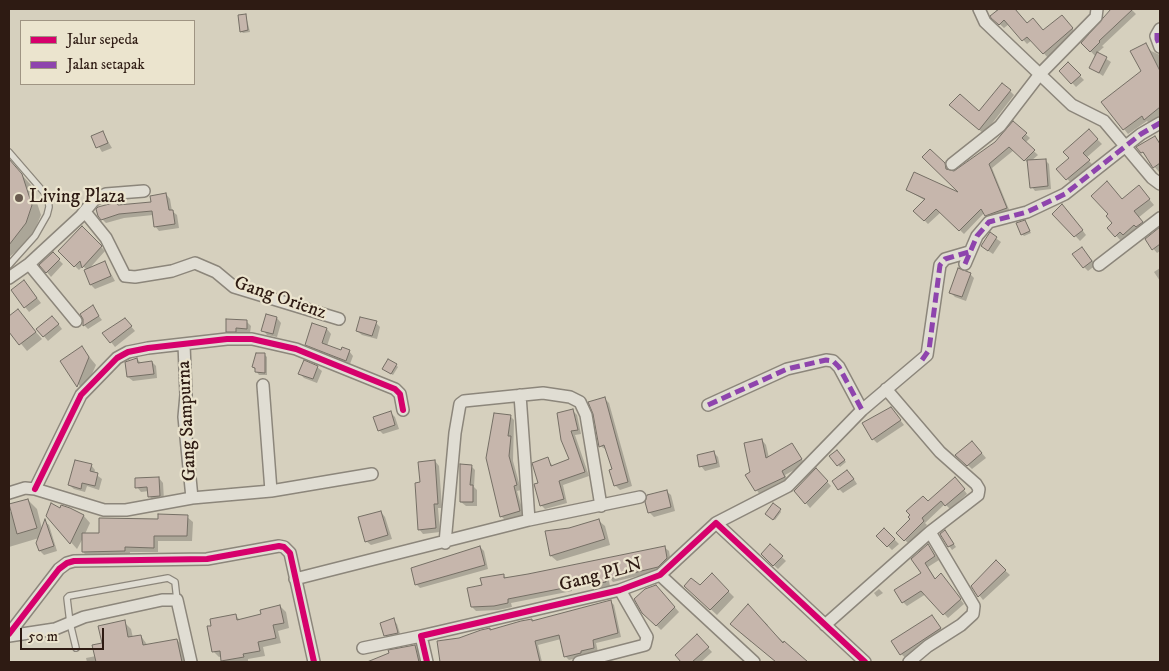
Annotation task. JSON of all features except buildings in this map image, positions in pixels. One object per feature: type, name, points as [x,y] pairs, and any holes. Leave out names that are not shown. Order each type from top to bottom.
[{"type":"street","points":[[978,9],[985,22],[1078,110],[1104,120],[1152,178],[1160,184]]},
{"type":"street","points":[[952,164],[1000,126],[1040,74],[1096,17],[1096,9]]},
{"type":"street","points":[[1159,31],[1157,39],[1160,47]]},
{"type":"street","points":[[965,264],[977,236],[989,222],[1027,212],[1065,194],[1160,123]]},
{"type":"street","points":[[9,278],[29,264],[85,212],[94,200],[106,194],[144,191]]},
{"type":"street","name":"Gang Orienz","points":[[85,212],[106,238],[125,276],[135,277],[172,271],[194,263],[216,272],[234,287],[339,319]]},
{"type":"street","points":[[1100,265],[1160,218]]},
{"type":"street","name":"Gang PLN","points":[[363,648],[620,590],[660,575],[716,523],[788,486],[862,410],[886,388],[922,360],[929,350],[941,262],[944,259],[969,252]]},
{"type":"street","points":[[29,264],[76,321]]},
{"type":"street","name":"Gang Sampurna","points":[[35,489],[81,395],[108,366],[128,352],[227,338],[252,339],[296,349],[395,389],[400,394],[403,410]]},
{"type":"street","name":"Gang Sampurna","points":[[184,344],[186,395],[184,416],[192,498]]},
{"type":"street","points":[[708,405],[787,370],[826,360],[833,361],[839,367],[862,410]]},
{"type":"street","points":[[263,385],[271,491]]},
{"type":"street","points":[[825,625],[930,532],[978,495],[976,484],[940,452],[886,388]]},
{"type":"street","points":[[445,543],[460,404],[466,401],[544,393],[570,397],[580,402],[586,414],[601,506]]},
{"type":"street","points":[[520,395],[529,520]]},
{"type":"street","name":"Gang Sampurna","points":[[9,493],[25,488],[35,489],[104,510],[137,509],[192,498],[271,491],[372,474]]},
{"type":"street","points":[[295,579],[445,543],[529,520],[640,497]]},
{"type":"street","points":[[716,523],[865,662]]},
{"type":"street","points":[[909,662],[928,646],[961,625],[973,614],[974,606],[930,532]]},
{"type":"street","points":[[9,635],[59,568],[74,561],[207,559],[279,546],[289,550],[314,662]]},
{"type":"street","points":[[660,575],[754,662]]},
{"type":"street","points":[[579,662],[645,645],[647,637],[620,590]]},
{"type":"street","points":[[9,635],[55,629],[84,617],[162,600],[177,600],[192,662]]},
{"type":"street","points":[[421,636],[427,662]]},
{"type":"lane","points":[[9,152],[48,197],[49,207],[35,236],[9,265]]},
{"type":"lane","points":[[76,648],[70,624],[67,598],[73,594],[168,578],[175,582],[177,600]]},
{"type":"marked path","points":[[1157,33],[1160,47]]},
{"type":"marked path","points":[[965,264],[977,236],[989,222],[1027,212],[1065,194],[1141,134],[1160,123]]},
{"type":"marked path","points":[[922,360],[929,350],[940,265],[945,259],[969,252]]},
{"type":"marked path","points":[[708,405],[787,369],[826,360],[833,361],[839,367],[862,410]]},
{"type":"cycle path","points":[[35,489],[81,395],[117,358],[128,352],[227,339],[252,339],[296,349],[395,389],[400,394],[403,410]]},
{"type":"cycle path","points":[[427,662],[421,636],[620,590],[660,575],[716,523],[865,662]]},
{"type":"cycle path","points":[[9,634],[59,569],[67,563],[74,561],[207,559],[279,546],[284,547],[290,553],[314,662]]},
{"type":"place","name":"Living Plaza","points":[[19,198]]}]
